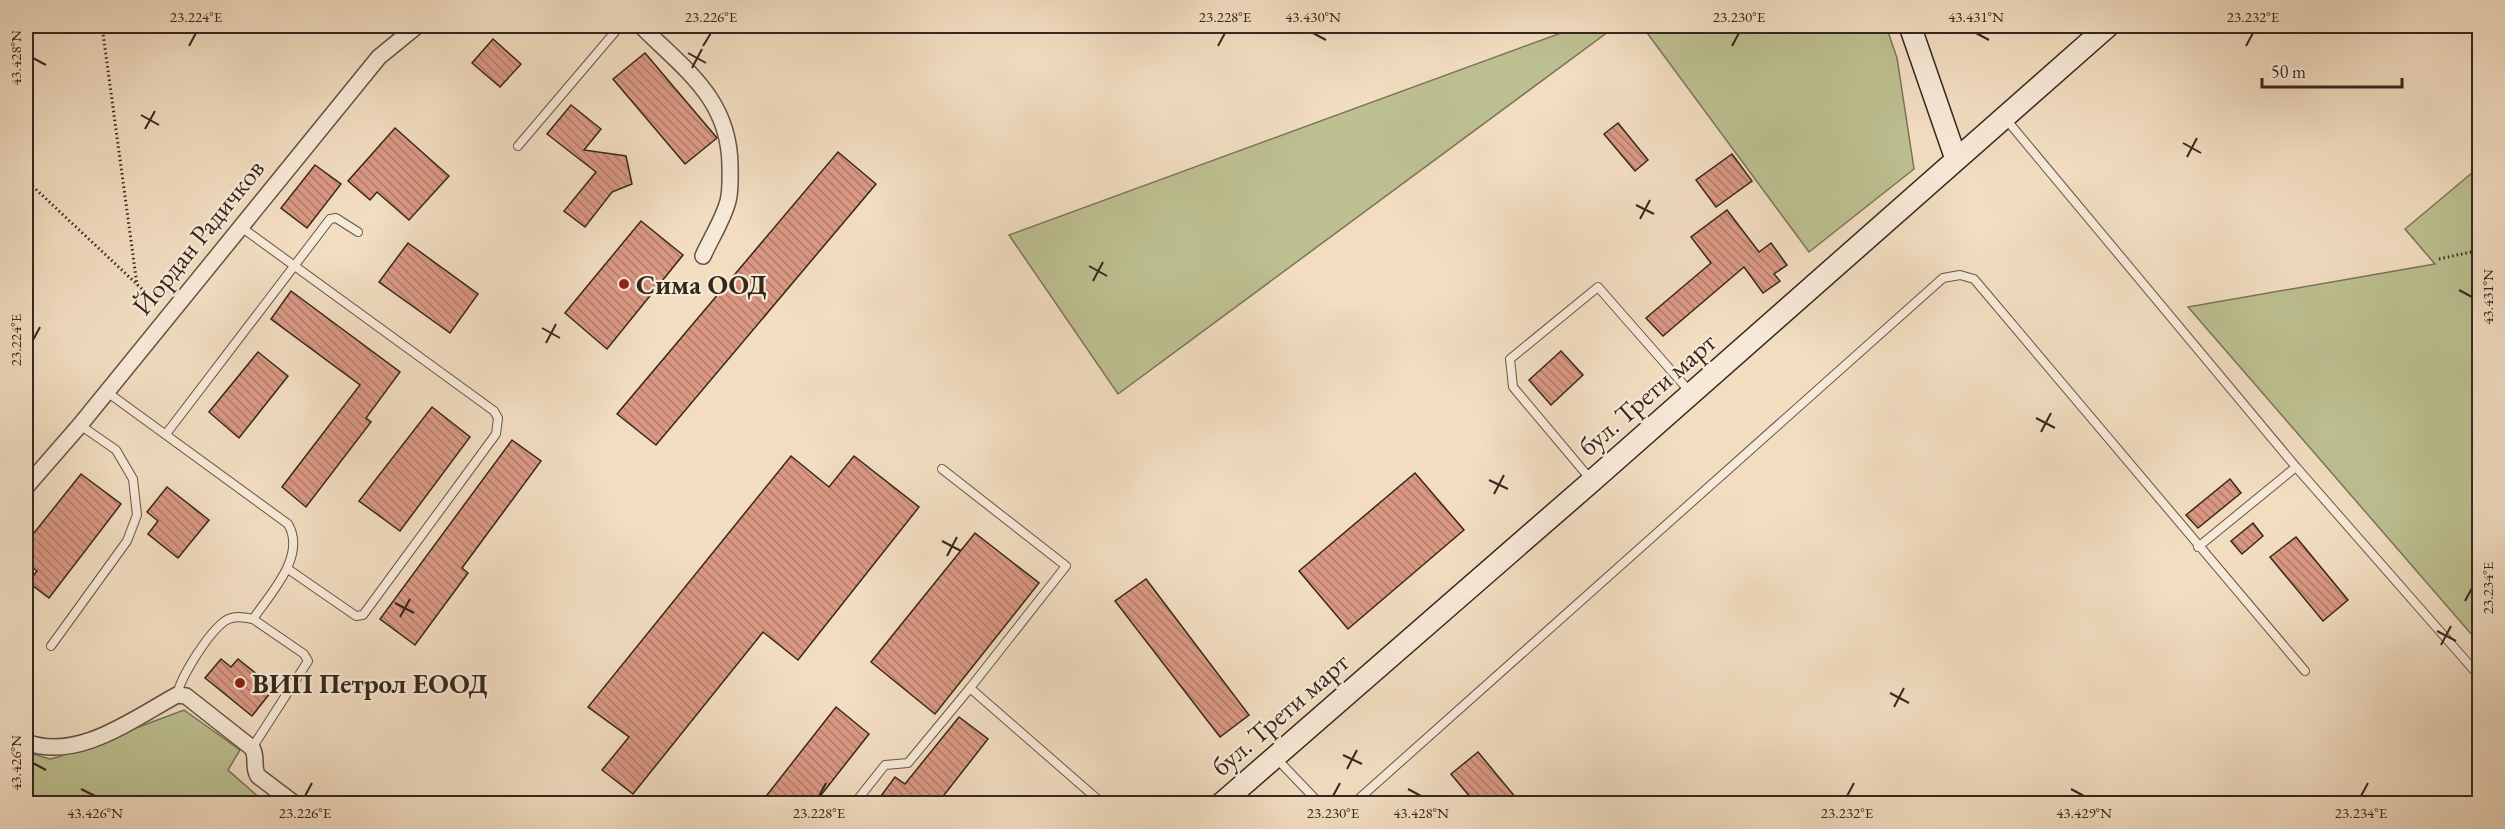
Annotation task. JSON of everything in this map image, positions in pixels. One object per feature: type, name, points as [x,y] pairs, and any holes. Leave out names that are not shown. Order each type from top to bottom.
[{"type":"main road","points":[[1910,26],[1956,159]]},
{"type":"main road","name":"бул. Трети март","points":[[1221,804],[1592,481],[2108,26]]},
{"type":"street","name":"Йордан Радичков","points":[[26,488],[80,425],[379,57],[417,26]]},
{"type":"street","points":[[641,26],[710,96],[726,130],[730,153],[730,192],[724,212],[703,256]]},
{"type":"street","points":[[26,742],[39,747],[72,746],[108,733],[177,695],[194,701],[252,748],[256,755],[255,770],[258,776],[295,804]]},
{"type":"lane","points":[[518,146],[620,26]]},
{"type":"lane","points":[[2004,117],[2296,466],[2480,677]]},
{"type":"lane","points":[[166,434],[332,218],[358,232]]},
{"type":"lane","points":[[240,226],[494,411],[498,427],[496,434],[363,615],[356,616],[288,569]]},
{"type":"lane","points":[[1353,804],[1944,278],[1960,275],[1974,279],[2305,671]]},
{"type":"lane","points":[[1592,481],[1512,387],[1510,359],[1598,287],[1691,393]]},
{"type":"lane","points":[[106,391],[288,524],[293,538],[288,569],[253,619]]},
{"type":"lane","points":[[51,646],[127,541],[137,515],[133,479],[116,450],[80,425]]},
{"type":"lane","points":[[2198,547],[2296,466]]},
{"type":"lane","points":[[854,804],[885,765],[908,763],[1066,566],[942,469]]},
{"type":"lane","points":[[177,695],[185,670],[225,621],[242,617],[253,619],[304,654],[308,661],[252,748]]},
{"type":"lane","points":[[969,688],[1103,804]]},
{"type":"lane","points":[[1274,756],[1320,804]]},
{"type":"path","points":[[102,26],[137,285]]},
{"type":"path","points":[[26,180],[169,314]]},
{"type":"path","points":[[2439,259],[2480,250]]},
{"type":"green space","points":[[1580,26],[1616,26],[1118,394],[1009,235]]},
{"type":"green space","points":[[1642,26],[1886,26],[1897,58],[1914,169],[1809,252]]},
{"type":"green space","points":[[2479,167],[2479,643],[2188,307],[2435,264],[2405,229]]},
{"type":"green space","points":[[184,710],[240,750],[228,770],[262,800],[260,804],[26,803],[26,752],[50,759],[58,757]]},
{"type":"building","points":[[493,39],[521,64],[500,87],[472,63]]},
{"type":"building","points":[[645,53],[717,138],[685,164],[613,79]]},
{"type":"building","points":[[571,105],[601,129],[584,150],[626,156],[632,184],[612,192],[585,227],[564,211],[596,172],[547,134]]},
{"type":"building","points":[[1618,123],[1648,160],[1635,171],[1604,134]]},
{"type":"building","points":[[395,128],[449,176],[409,220],[377,192],[370,200],[348,181]]},
{"type":"building","points":[[838,152],[876,184],[656,445],[617,414]]},
{"type":"building","points":[[1732,154],[1752,181],[1716,207],[1696,180]]},
{"type":"building","points":[[315,165],[341,184],[307,228],[281,208]]},
{"type":"building","points":[[1727,210],[1759,252],[1771,243],[1787,265],[1774,274],[1780,281],[1763,293],[1744,267],[1663,336],[1646,318],[1711,263],[1691,237]]},
{"type":"building","name":"Сима ООД","points":[[641,221],[683,255],[607,349],[565,313]]},
{"type":"building","points":[[408,243],[478,294],[450,333],[379,282]]},
{"type":"building","points":[[291,291],[400,372],[366,418],[371,422],[306,507],[282,487],[360,385],[271,319]]},
{"type":"building","points":[[1561,351],[1583,375],[1551,405],[1529,380]]},
{"type":"building","points":[[258,352],[288,376],[239,438],[209,412]]},
{"type":"building","points":[[432,407],[470,437],[400,531],[359,501]]},
{"type":"building","points":[[512,440],[541,461],[462,568],[468,573],[415,645],[380,619]]},
{"type":"building","points":[[791,456],[829,487],[854,456],[919,507],[798,660],[763,632],[633,794],[602,770],[629,737],[588,707]]},
{"type":"building","points":[[1415,473],[1464,530],[1348,629],[1299,571]]},
{"type":"building","points":[[81,474],[121,504],[49,598],[28,582],[37,571],[26,562],[26,543]]},
{"type":"building","points":[[2230,479],[2241,493],[2198,528],[2186,515]]},
{"type":"building","points":[[167,487],[209,520],[178,558],[148,534],[158,521],[147,512]]},
{"type":"building","points":[[2253,523],[2263,536],[2242,554],[2231,541]]},
{"type":"building","points":[[975,533],[1039,583],[935,714],[871,662]]},
{"type":"building","points":[[2296,537],[2348,600],[2323,621],[2270,557]]},
{"type":"building","points":[[1146,579],[1249,715],[1220,737],[1115,601]]},
{"type":"building","name":"ВИП Петрол ЕООД","points":[[221,659],[231,667],[238,659],[274,688],[252,716],[205,678]]},
{"type":"building","points":[[836,707],[869,734],[814,804],[760,804]]},
{"type":"building","points":[[959,717],[988,739],[937,804],[875,804],[895,777],[905,784]]},
{"type":"building","points":[[1478,752],[1521,804],[1476,804],[1451,774]]},
{"type":"place","name":"Сима ООД","points":[[624,284]]},
{"type":"place","name":"ВИП Петрол ЕООД","points":[[240,683]]}]
